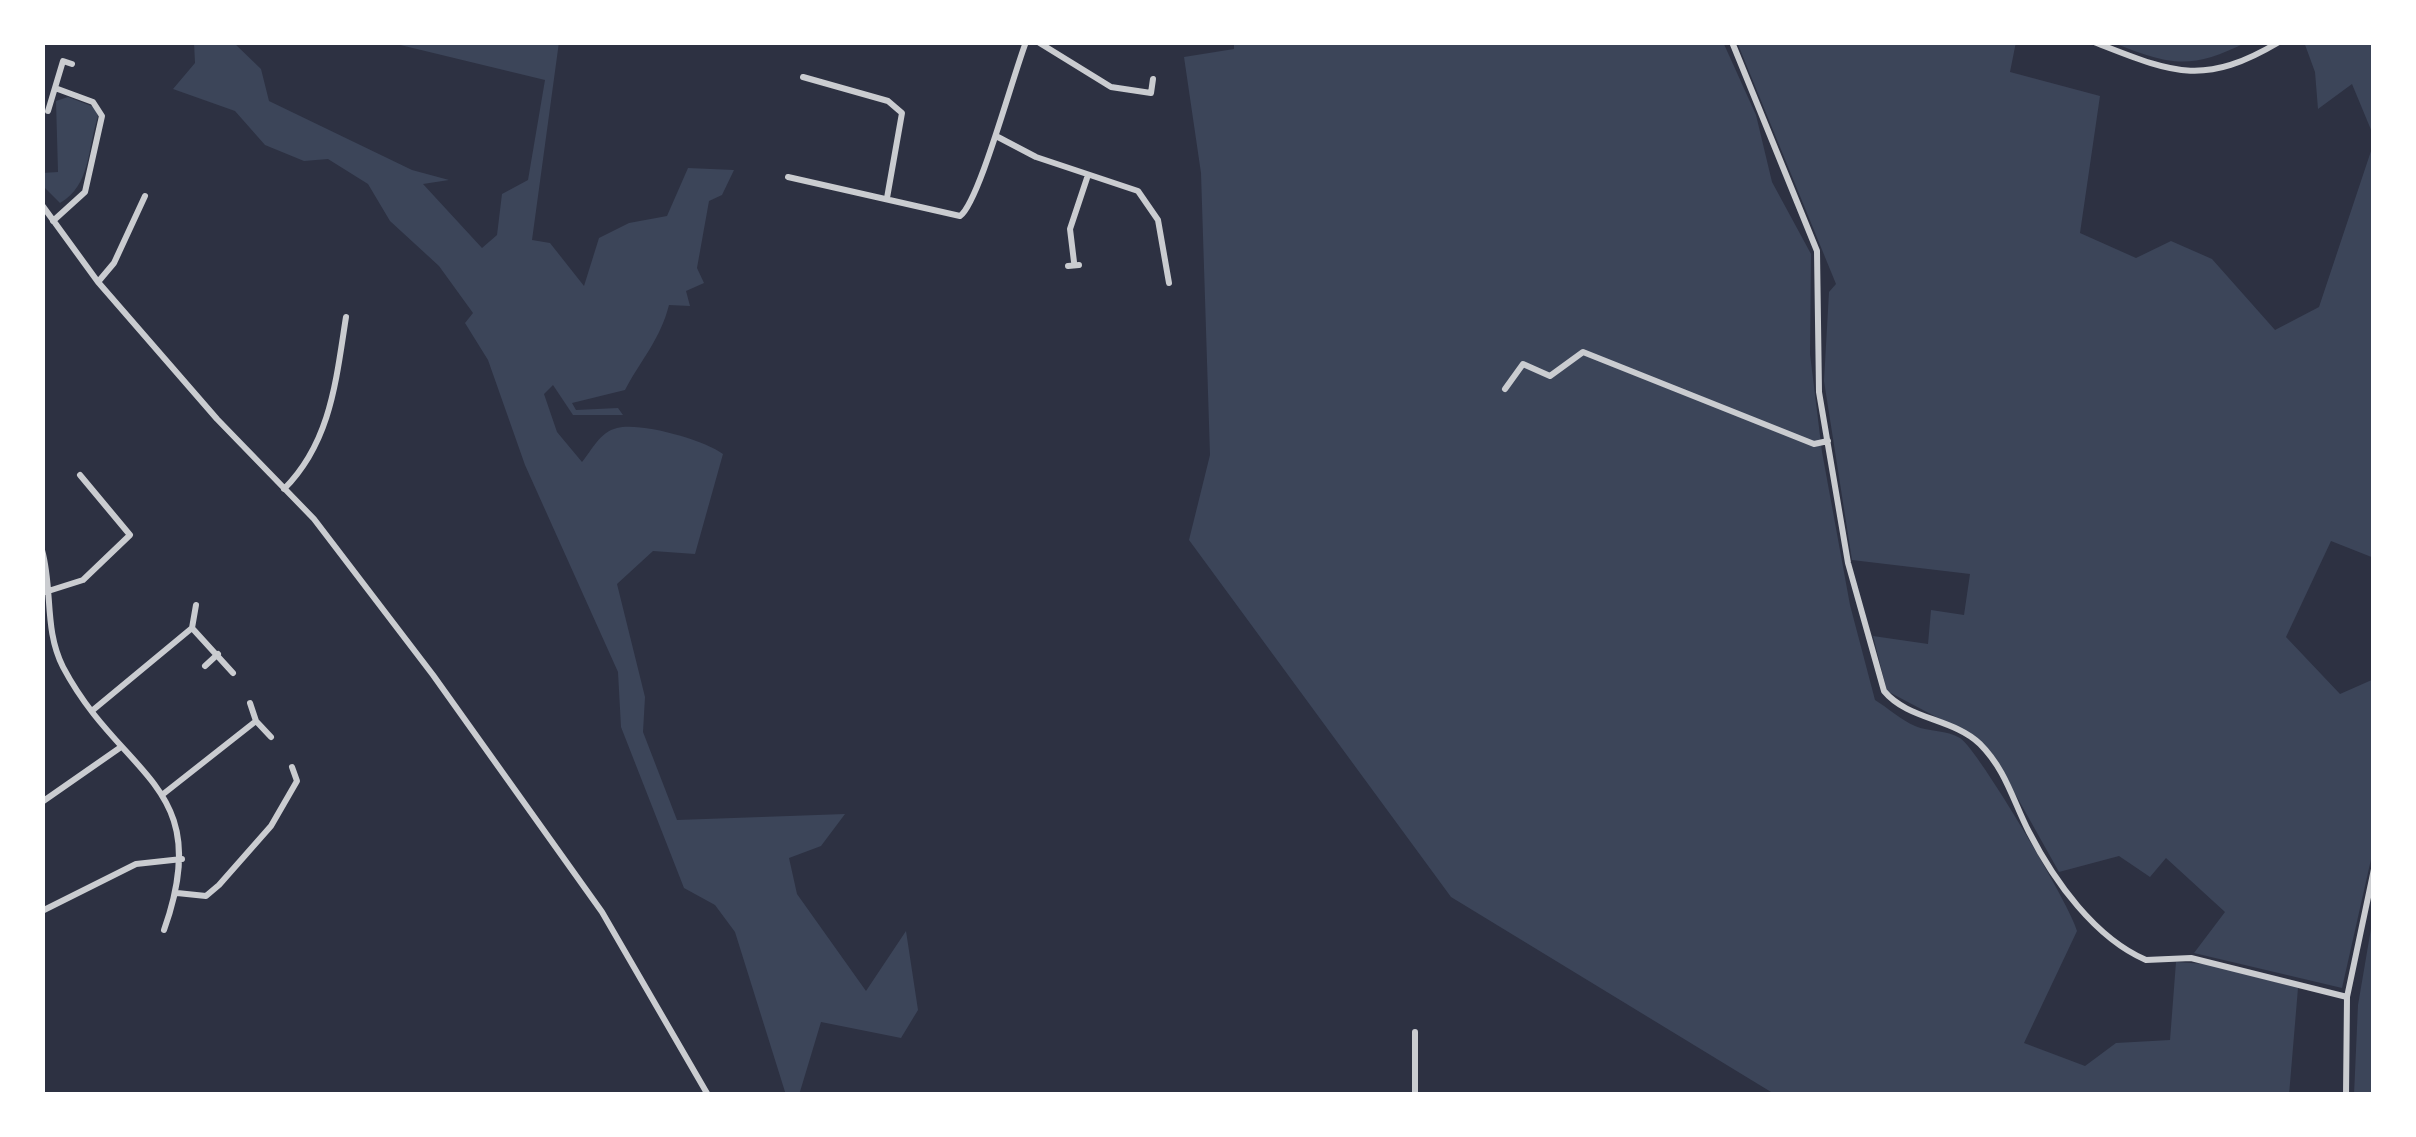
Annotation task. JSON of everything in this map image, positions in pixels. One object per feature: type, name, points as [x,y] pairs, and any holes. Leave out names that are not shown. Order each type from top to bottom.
[{"type":"street","points":[[788,176],[960,216],[976,200],[1026,42]]},
{"type":"street","points":[[1038,42],[1120,90],[1151,93],[1153,79]]},
{"type":"street","points":[[1732,42],[1817,251],[1819,392],[1848,563],[1884,691],[1895,704],[1979,744],[2009,782],[2027,829],[2084,912],[2146,961],[2191,958],[2347,997]]},
{"type":"street","points":[[2094,42],[2166,71],[2193,72],[2218,69],[2279,42]]},
{"type":"street","points":[[48,111],[63,61],[72,64]]},
{"type":"street","points":[[802,77],[888,101],[902,113],[887,198]]},
{"type":"street","points":[[53,221],[85,192],[102,116],[92,102],[55,88]]},
{"type":"street","points":[[996,136],[1087,177],[1126,184],[1146,200],[1158,220],[1169,283]]},
{"type":"street","points":[[1074,264],[1070,229],[1087,177]]},
{"type":"street","points":[[98,282],[114,263],[145,196]]},
{"type":"street","points":[[42,205],[98,282],[284,489],[434,675],[602,912],[708,1095]]},
{"type":"street","points":[[284,489],[308,465],[322,437],[346,317]]},
{"type":"street","points":[[1505,389],[1523,364],[1550,376],[1561,362],[1583,352],[1814,444],[1828,441]]},
{"type":"street","points":[[46,592],[83,580],[130,535],[80,475]]},
{"type":"street","points":[[42,550],[51,639],[92,711],[176,816],[182,859],[178,892],[164,930]]},
{"type":"street","points":[[92,711],[192,628],[196,605]]},
{"type":"street","points":[[192,628],[233,673]]},
{"type":"street","points":[[205,666],[218,654]]},
{"type":"street","points":[[250,703],[256,721],[271,737]]},
{"type":"street","points":[[162,795],[256,721]]},
{"type":"street","points":[[42,802],[121,747]]},
{"type":"street","points":[[178,892],[206,896],[219,885],[290,800],[297,781],[292,767]]},
{"type":"street","points":[[42,911],[136,864],[182,859]]},
{"type":"street","points":[[2346,1095],[2347,997],[2374,869]]},
{"type":"street","points":[[1415,1032],[1415,1095]]},
{"type":"shaded area","points":[[194,42],[233,42],[261,69],[269,101],[412,170],[449,180],[423,184],[482,248],[497,235],[502,194],[528,180],[545,80],[388,42],[559,42],[532,240],[550,243],[584,286],[599,238],[629,223],[667,216],[688,168],[734,170],[722,195],[709,201],[697,268],[704,283],[686,291],[690,306],[669,305],[656,339],[625,390],[572,403],[576,410],[618,408],[623,415],[573,415],[553,385],[544,394],[557,432],[582,462],[606,433],[628,427],[672,434],[723,454],[695,554],[653,551],[617,584],[645,697],[643,732],[677,820],[845,814],[821,846],[789,858],[797,894],[866,991],[906,931],[918,1010],[901,1038],[821,1022],[799,1095],[786,1095],[735,932],[715,905],[684,888],[621,727],[618,672],[525,465],[488,360],[465,323],[473,313],[439,266],[390,221],[368,184],[328,159],[304,161],[265,145],[235,111],[173,89],[195,63]]},
{"type":"shaded area","points":[[1234,42],[1723,42],[1756,115],[1772,182],[1811,254],[1810,354],[1822,452],[1850,605],[1875,700],[1920,728],[1955,735],[1970,749],[2024,831],[2077,931],[2024,1043],[2085,1066],[2116,1043],[2170,1040],[2176,962],[2206,964],[2298,988],[2289,1095],[1776,1095],[1451,897],[1189,540],[1210,455],[1201,173],[1184,57],[1234,49]]},
{"type":"shaded area","points":[[1737,42],[2016,42],[2010,72],[2100,96],[2080,233],[2136,258],[2171,241],[2212,259],[2275,330],[2319,307],[2374,142],[2374,558],[2331,541],[2286,637],[2340,694],[2374,679],[2374,846],[2342,988],[2194,953],[2225,912],[2166,858],[2150,877],[2119,856],[2059,872],[1994,756],[1978,739],[1887,691],[1873,636],[1928,644],[1931,610],[1964,615],[1970,574],[1852,560],[1824,381],[1829,292],[1836,284]]},
{"type":"shaded area","points":[[2111,42],[2247,42],[2210,57],[2179,62]]},
{"type":"shaded area","points":[[2304,42],[2374,42],[2374,137],[2352,84],[2318,109],[2315,72]]},
{"type":"shaded area","points":[[68,97],[94,107],[98,116],[83,177],[60,203],[42,185],[42,173],[58,172],[56,101]]},
{"type":"shaded area","points":[[2374,911],[2374,1095],[2354,1095],[2358,1005]]}]
